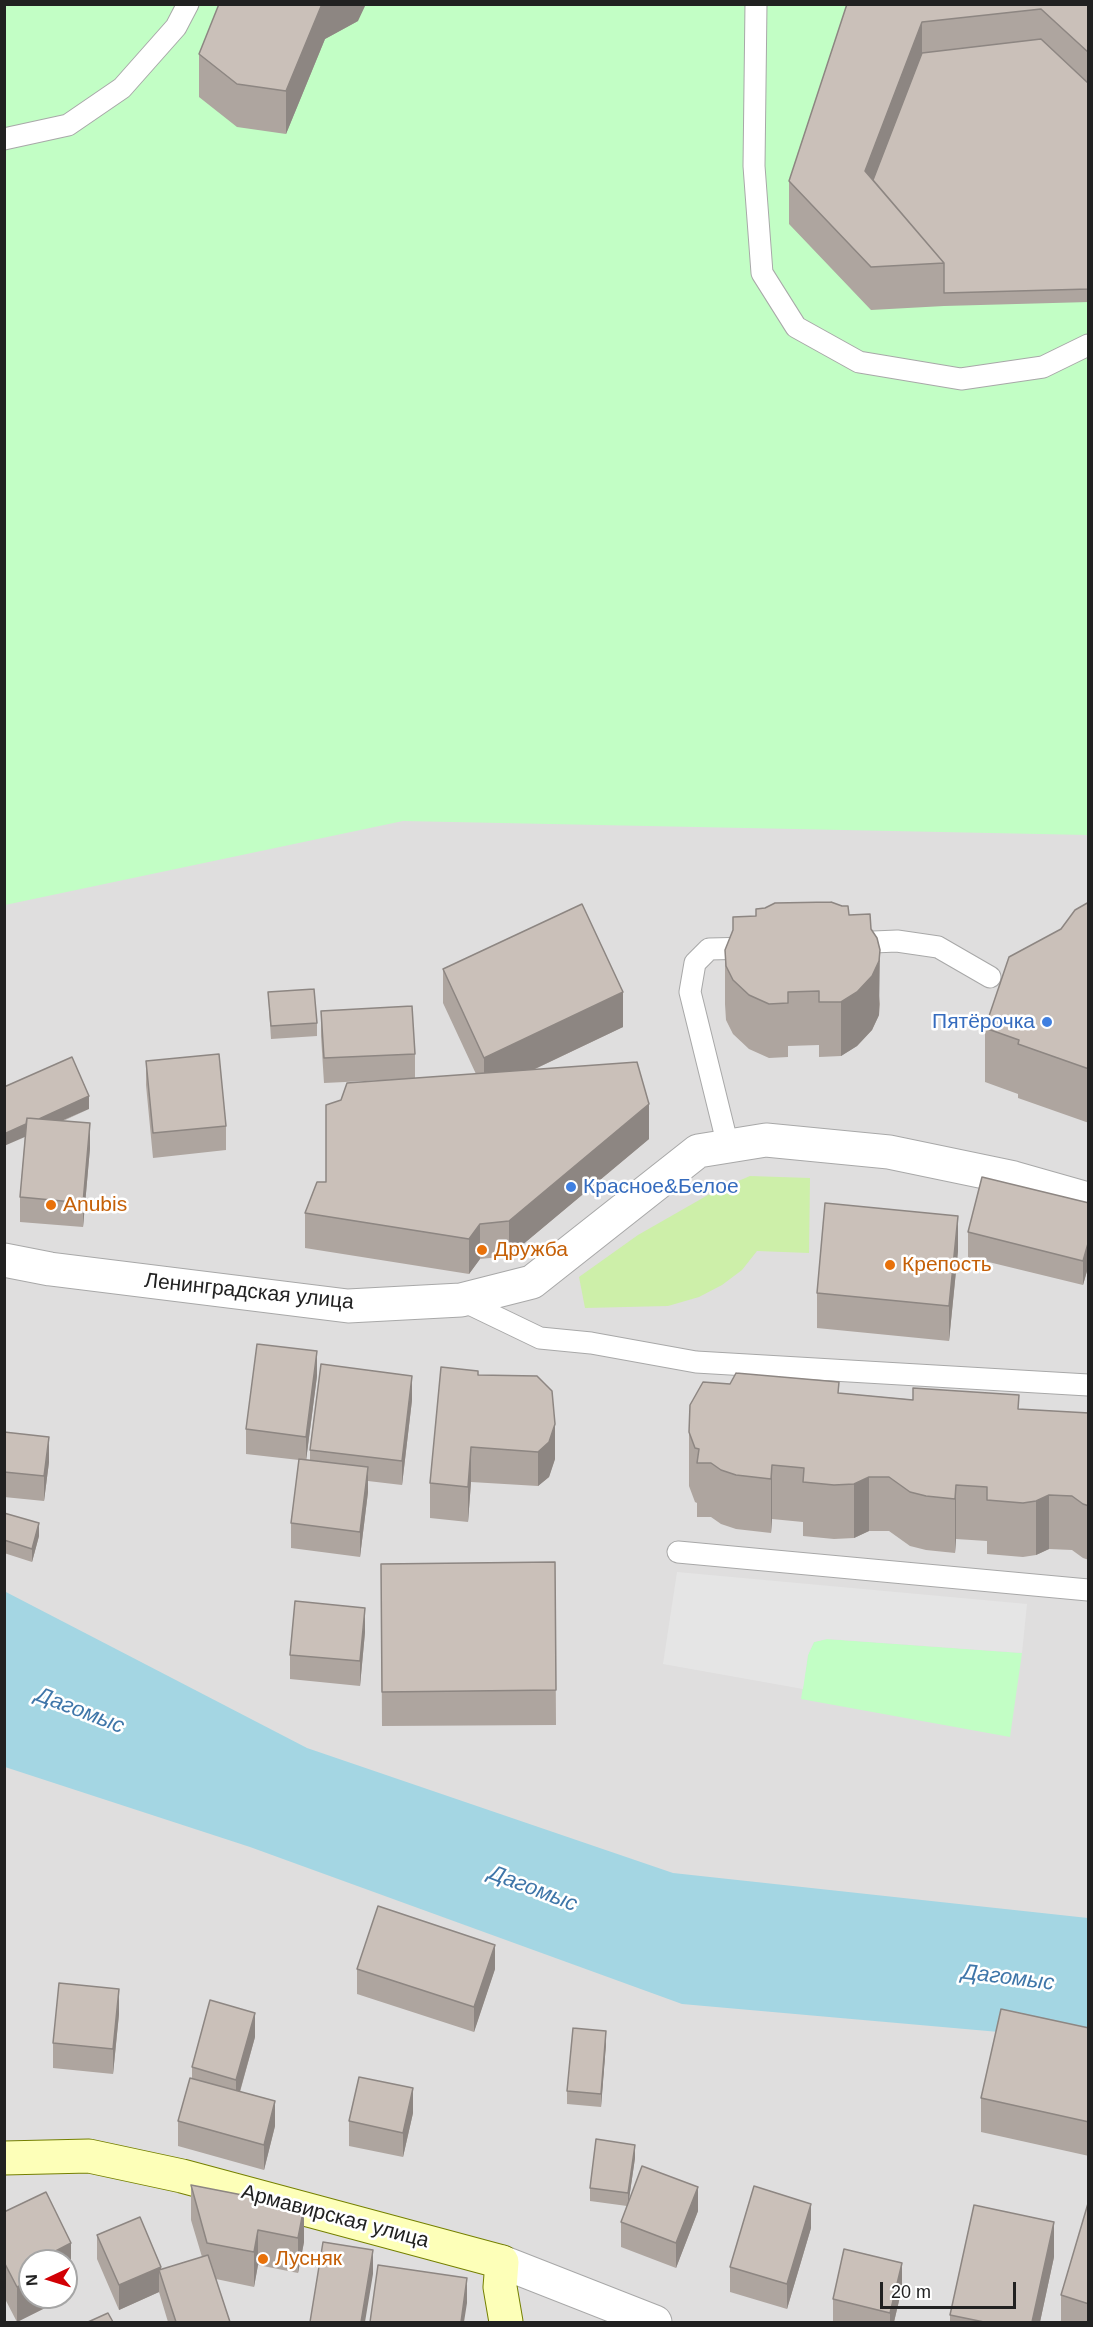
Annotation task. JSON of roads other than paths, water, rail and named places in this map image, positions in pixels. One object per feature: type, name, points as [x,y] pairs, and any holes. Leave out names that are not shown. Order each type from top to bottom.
[{"type":"street","name":"Ленинградская улица","points":[[4,1260],[50,1269],[348,1306],[461,1300],[532,1282],[698,1151],[766,1140],[889,1152],[1014,1178],[1089,1199]]},
{"type":"street","name":"Армавирская улица","points":[[4,2158],[90,2156],[182,2176],[502,2262],[655,2322]]},
{"type":"street","points":[[502,2262],[500,2288],[506,2322]]},
{"type":"lane","points":[[4,139],[68,125],[122,88],[176,27],[188,4]]},
{"type":"lane","points":[[756,4],[754,166],[762,273],[796,327],[859,363],[961,378],[1043,367],[1089,345]]},
{"type":"lane","points":[[826,944],[897,941],[938,947],[990,977]]},
{"type":"lane","points":[[728,1146],[690,992],[695,963],[709,949],[768,947]]},
{"type":"lane","points":[[461,1300],[540,1338],[591,1342],[696,1362],[1089,1385]]},
{"type":"lane","points":[[678,1552],[1089,1590]]},
{"type":"water","name":"Дагомыс","points":[[4,1591],[307,1748],[673,1873],[1088,1918],[1088,2050],[999,2032],[682,2004],[250,1847],[5,1767]]},
{"type":"place","name":"Пятёрочка","points":[[1047,1022]]},
{"type":"place","name":"Красное&Белое","points":[[571,1187]]},
{"type":"place","name":"Anubis","points":[[51,1205]]},
{"type":"place","name":"Дружба","points":[[482,1250]]},
{"type":"place","name":"Крепость","points":[[890,1265]]},
{"type":"place","name":"Лусняк","points":[[263,2259]]}]
